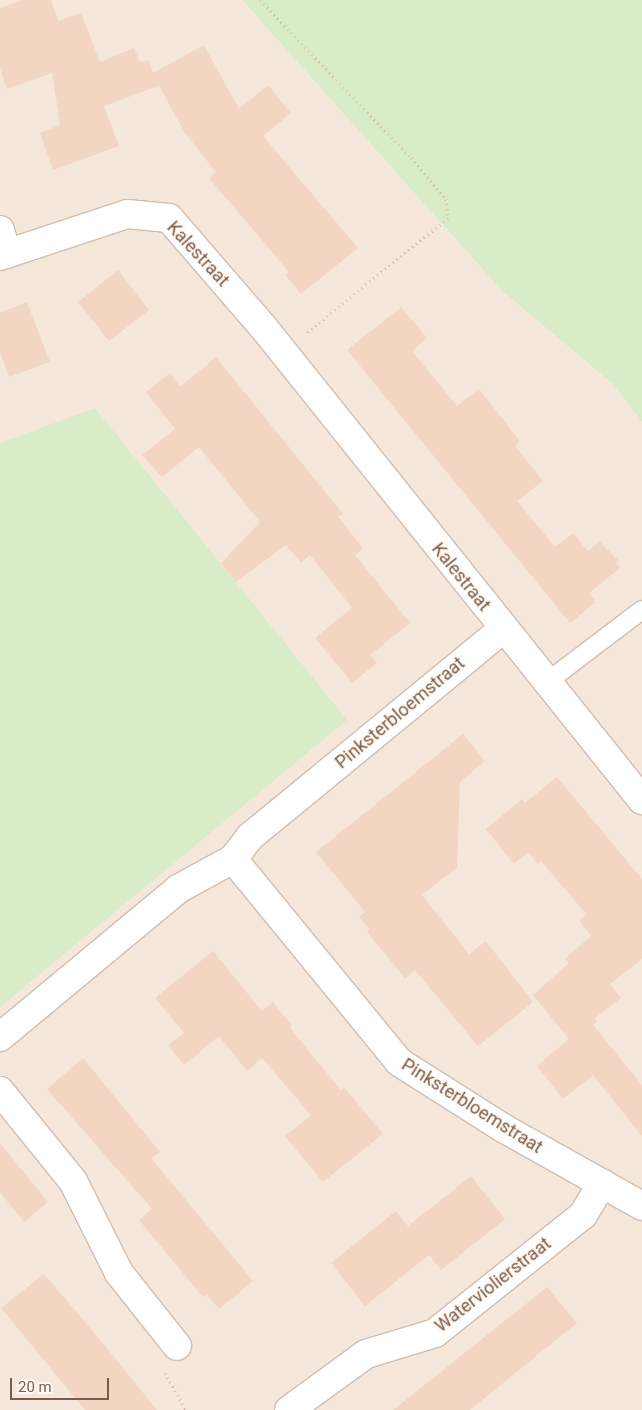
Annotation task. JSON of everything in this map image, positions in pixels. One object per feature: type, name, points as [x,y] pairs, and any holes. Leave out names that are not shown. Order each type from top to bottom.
[{"type":"street","name":"Kalestraat","points":[[2,247],[127,214],[169,218],[201,252],[283,352],[502,629],[642,800]]},
{"type":"street","name":"Pinksterbloemstraat","points":[[0,1037],[178,889],[233,859],[250,837],[502,629]]},
{"type":"street","name":"Pinksterbloemstraat","points":[[233,859],[399,1062],[503,1128],[642,1206]]},
{"type":"street","points":[[0,1091],[73,1180],[119,1272],[177,1346]]},
{"type":"street","name":"Waterviolierstraat","points":[[289,1410],[366,1354],[435,1333],[583,1215],[602,1183]]},
{"type":"lane","points":[[547,682],[642,610]]},
{"type":"path","points":[[260,0],[446,199],[448,218],[283,352]]},
{"type":"shaded area","points":[[0,0],[242,0],[502,291],[614,385],[642,422],[642,1410],[0,1410]]},
{"type":"green space","points":[[242,0],[642,0],[642,422],[614,385],[502,291]]},
{"type":"green space","points":[[95,408],[347,720],[0,1007],[0,443]]},
{"type":"building","points":[[22,0],[51,0],[58,21],[81,13],[100,62],[134,48],[140,62],[148,60],[153,73],[204,45],[239,109],[268,85],[291,113],[263,136],[358,248],[301,294],[285,275],[289,272],[209,178],[216,172],[185,133],[157,82],[158,86],[104,106],[119,146],[53,170],[40,133],[60,125],[52,73],[7,89],[0,68],[0,8]]},
{"type":"building","points":[[118,270],[149,310],[109,341],[78,302]]},
{"type":"building","points":[[27,302],[50,362],[9,377],[0,352],[0,313]]},
{"type":"building","points":[[401,307],[427,338],[412,351],[457,406],[479,389],[520,441],[515,446],[543,481],[517,501],[555,547],[573,533],[588,551],[600,542],[619,561],[616,563],[620,568],[589,593],[596,602],[570,623],[347,350]]},
{"type":"building","points":[[216,357],[343,514],[338,517],[363,548],[355,555],[410,623],[370,655],[377,663],[352,683],[315,638],[352,608],[310,555],[301,563],[286,545],[236,582],[221,563],[260,522],[199,447],[162,477],[142,455],[175,429],[146,392],[170,373],[180,387]]},
{"type":"building","points":[[463,734],[485,761],[460,782],[457,867],[422,895],[469,954],[486,941],[533,1002],[478,1046],[415,970],[405,978],[367,932],[369,929],[359,917],[365,912],[316,852]]},
{"type":"building","points":[[557,777],[642,879],[642,959],[610,984],[621,998],[595,1018],[597,1021],[593,1025],[642,1085],[642,1136],[593,1075],[563,1099],[537,1066],[569,1039],[533,995],[569,963],[565,959],[591,936],[579,920],[586,914],[541,861],[538,864],[528,852],[514,864],[486,829],[522,799],[525,803]]},
{"type":"building","points":[[213,951],[262,1011],[273,1002],[292,1026],[290,1028],[341,1090],[344,1087],[383,1134],[323,1182],[285,1136],[311,1115],[262,1058],[247,1071],[219,1036],[184,1065],[168,1045],[184,1033],[155,998]]},
{"type":"building","points":[[83,1058],[160,1152],[151,1158],[253,1281],[219,1309],[207,1295],[203,1297],[139,1220],[152,1209],[47,1089]]},
{"type":"building","points":[[0,1143],[48,1202],[24,1222],[0,1192]]},
{"type":"building","points":[[471,1176],[505,1219],[441,1270],[429,1255],[365,1306],[331,1263],[396,1211],[408,1226]]},
{"type":"building","points":[[44,1274],[157,1410],[85,1410],[1,1308]]},
{"type":"building","points":[[547,1287],[577,1323],[470,1410],[393,1410]]}]
